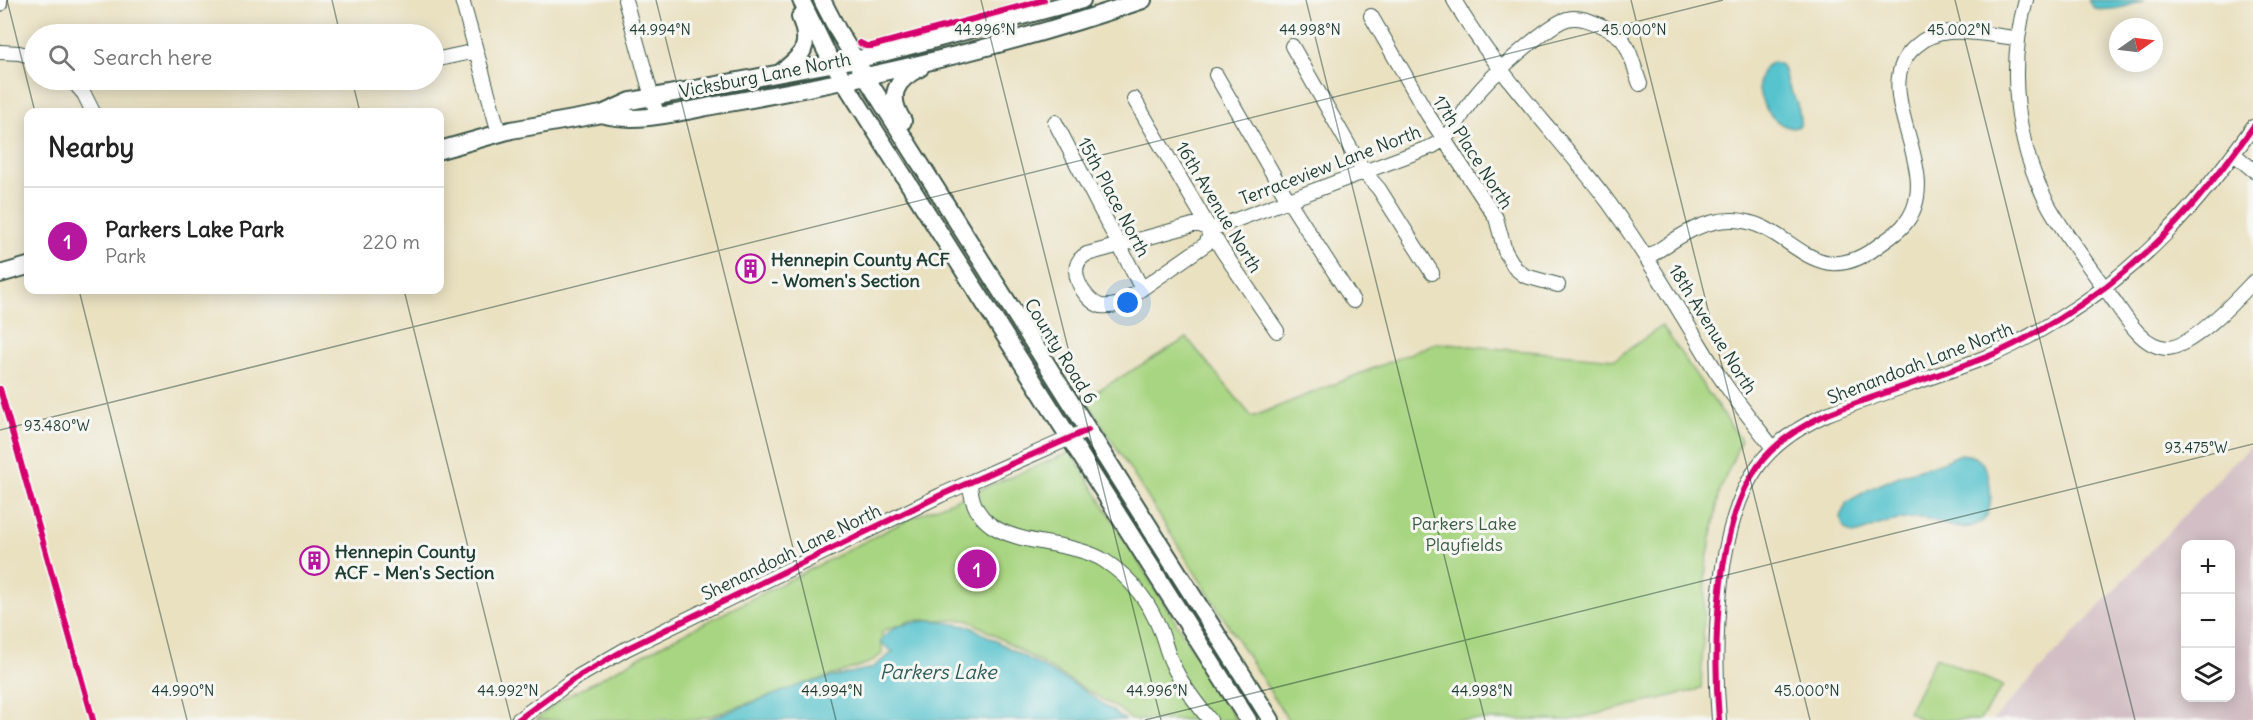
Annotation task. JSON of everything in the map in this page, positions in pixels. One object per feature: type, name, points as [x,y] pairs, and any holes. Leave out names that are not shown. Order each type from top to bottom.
[{"type":"main road","points":[[778,74],[799,57],[806,43],[804,28],[792,0]]},
{"type":"main road","points":[[801,0],[844,81],[1248,720]]},
{"type":"main road","name":"County Road 6","points":[[822,0],[865,76],[1271,720]]},
{"type":"main road","name":"Vicksburg Lane North","points":[[444,149],[499,133],[602,114],[624,103],[855,59],[1082,0]]},
{"type":"main road","name":"Vicksburg Lane North","points":[[602,114],[623,119],[657,115],[844,81],[942,58],[1078,21],[1143,0]]},
{"type":"main road","points":[[942,58],[906,75],[894,97],[897,112],[937,176],[944,201]]},
{"type":"main road","points":[[1,270],[24,267]]},
{"type":"street","points":[[462,0],[499,133]]},
{"type":"street","points":[[625,0],[657,115]]},
{"type":"street","name":"18th Avenue North","points":[[1454,0],[1468,24],[1501,69],[1564,144],[1647,258],[1715,369],[1773,448]]},
{"type":"street","points":[[2026,0],[2017,38],[2016,79],[2018,112],[2025,145],[2049,206],[2125,317],[2142,336],[2155,345],[2171,348],[2190,339],[2228,308],[2253,282]]},
{"type":"street","name":"17th Place North","points":[[1371,16],[1414,93],[1496,218],[1505,251],[1515,268],[1525,276],[1558,285]]},
{"type":"street","name":"Terraceview Lane North","points":[[1209,230],[1433,146],[1455,130],[1468,104],[1501,69],[1559,22],[1570,18],[1580,18],[1610,30],[1623,41],[1640,84]]},
{"type":"street","points":[[1647,258],[1693,230],[1718,220],[1732,220],[1761,226],[1818,261],[1849,262],[1864,256],[1903,226],[1912,212],[1917,195],[1915,161],[1898,85],[1899,72],[1905,59],[1924,39],[1950,32],[2017,38]]},
{"type":"street","points":[[1292,46],[1364,172],[1379,189],[1432,273]]},
{"type":"street","points":[[444,58],[477,51]]},
{"type":"street","points":[[0,52],[24,54]]},
{"type":"street","points":[[1216,75],[1288,200],[1353,301]]},
{"type":"street","points":[[81,90],[91,108]]},
{"type":"street","name":"16th Avenue North","points":[[1134,99],[1209,230],[1277,332]]},
{"type":"street","name":"15th Place North","points":[[1055,122],[1142,289]]},
{"type":"street","name":"Shenandoah Lane North","points":[[1773,448],[1807,423],[1827,414],[2001,351],[2031,336],[2105,288],[2143,258],[2175,226],[2205,192],[2253,127]]},
{"type":"street","points":[[2234,153],[2253,170]]},
{"type":"street","points":[[1193,225],[1201,225],[1209,230],[1206,244],[1120,304],[1112,307],[1094,303],[1077,279],[1076,264],[1080,257],[1088,254],[1193,225]]},
{"type":"street","name":"Shenandoah Lane North","points":[[518,720],[574,679],[626,649],[970,483],[1088,430]]},
{"type":"street","points":[[1719,720],[1716,637],[1720,591],[1728,546],[1746,485],[1758,465],[1773,448]]},
{"type":"street","points":[[970,483],[970,493],[974,504],[980,515],[993,528],[1012,537],[1069,546],[1095,554],[1115,567],[1134,585],[1149,607],[1182,683],[1210,720]]},
{"type":"shaded area","points":[[2253,445],[2253,720],[1993,720],[2234,462]]},
{"type":"green space","name":"Parkers Lake Playfields","points":[[1662,326],[1741,440],[1720,490],[1706,565],[1701,689],[1571,720],[1288,720],[1085,398],[1187,338],[1252,417],[1436,343],[1615,359]]},
{"type":"green space","points":[[1071,452],[1236,720],[1131,720],[1122,711],[969,620],[913,620],[882,631],[882,654],[869,663],[698,720],[536,720],[557,702],[669,641],[911,518]]},
{"type":"green space","points":[[1936,657],[2003,686],[1980,720],[1923,720],[1908,712]]},
{"type":"water","points":[[2088,0],[2144,0],[2120,8],[2094,9]]},
{"type":"water","points":[[1773,62],[1784,70],[1787,84],[1799,109],[1800,126],[1790,127],[1780,123],[1771,116],[1764,105],[1759,81],[1763,70]]},
{"type":"water","points":[[1961,454],[1977,458],[1986,470],[1991,492],[1990,507],[1985,519],[1981,522],[1961,528],[1915,518],[1889,522],[1852,534],[1844,528],[1840,517],[1847,502],[1906,473]]},
{"type":"water","name":"Parkers Lake","points":[[933,620],[971,627],[1080,688],[1125,720],[707,720],[803,684],[872,668],[893,652],[880,643],[890,631],[910,623]]},
{"type":"cycle path","points":[[860,43],[872,46],[1044,0]]},
{"type":"cycle path","points":[[1719,720],[1717,624],[1725,554],[1733,521],[1744,491],[1758,466],[1772,449],[1798,429],[1827,414],[1949,371],[2016,344],[2087,300],[2115,279],[2166,234],[2210,184],[2253,127]]},
{"type":"cycle path","points":[[0,389],[93,720]]},
{"type":"cycle path","points":[[518,720],[574,679],[626,649],[941,495],[1088,430]]},
{"type":"place","name":"Hennepin County ACF - Women's Section","points":[[750,269]]},
{"type":"place","name":"Hennepin County ACF - Men's Section","points":[[314,561]]},
{"type":"place","name":"Parkers Lake Park","points":[[977,569]]}]
